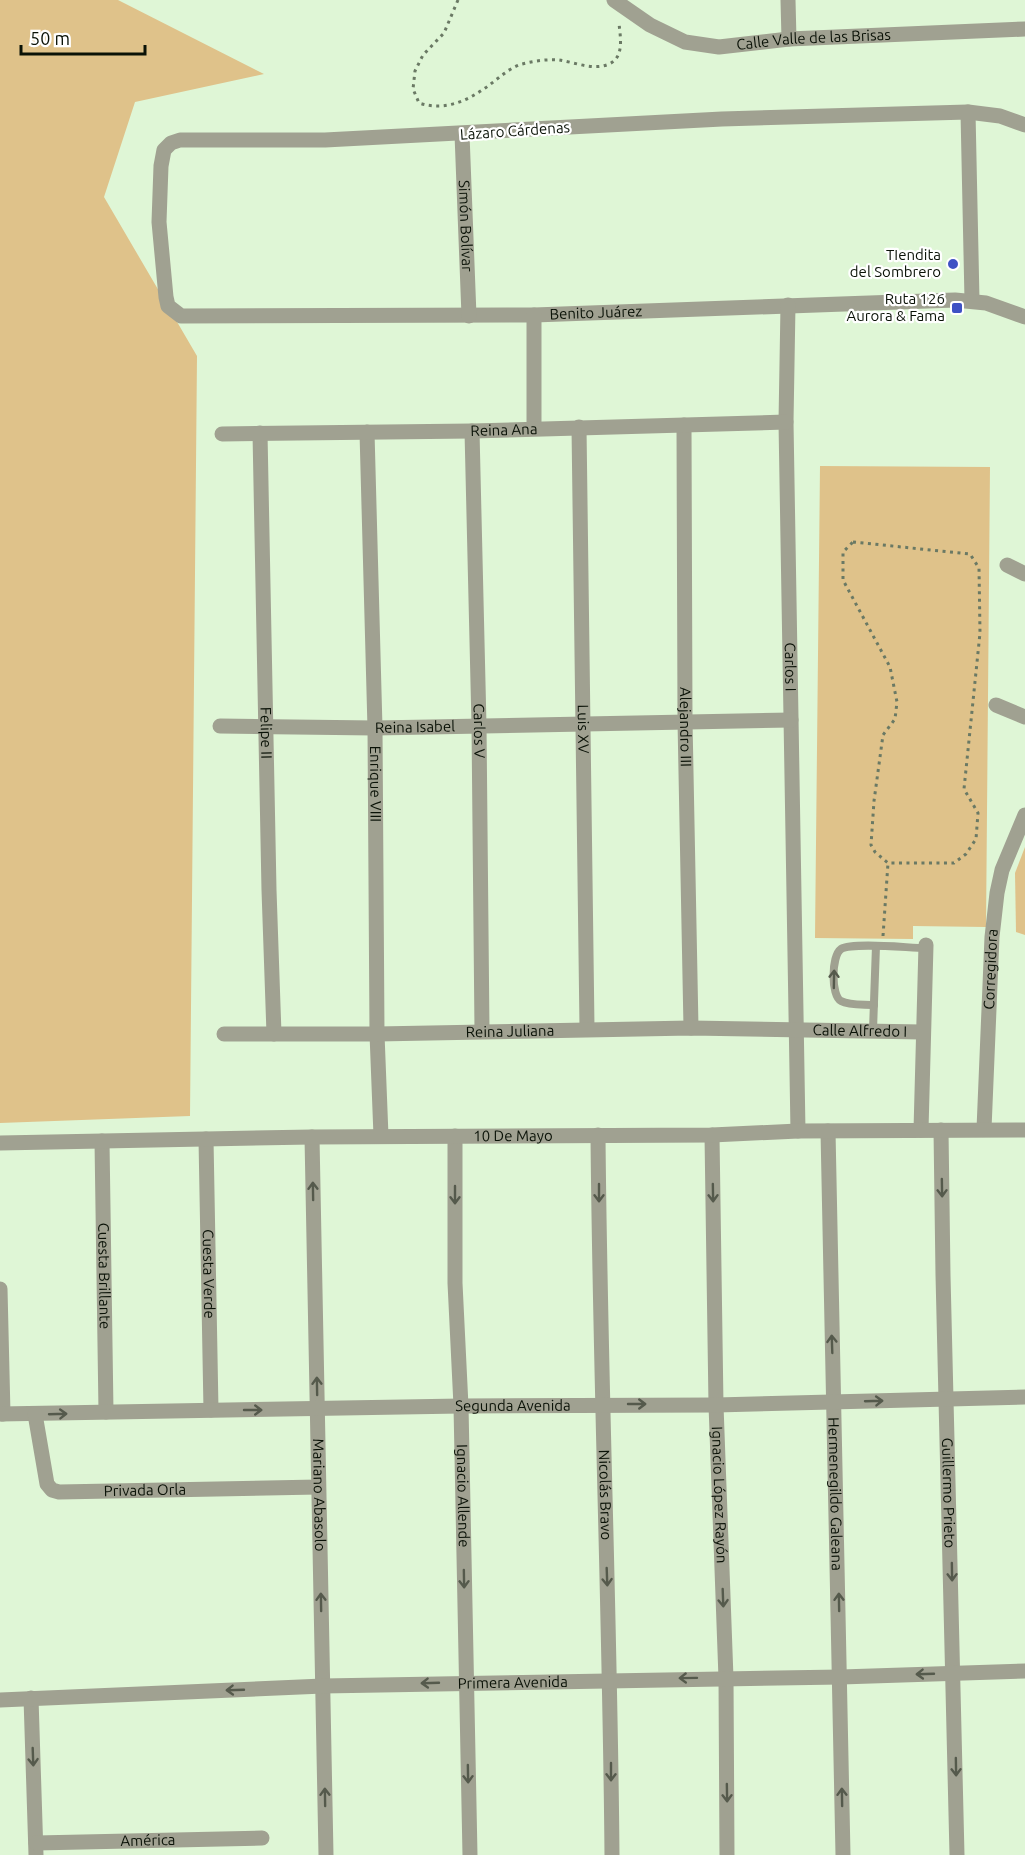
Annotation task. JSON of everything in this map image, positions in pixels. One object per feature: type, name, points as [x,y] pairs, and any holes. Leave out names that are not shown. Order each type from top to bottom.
[{"type":"street","points":[[788,0],[789,39]]},
{"type":"street","name":"Calle Valle de las Brisas","points":[[616,2],[650,25],[685,42],[719,47],[789,39],[1025,29]]},
{"type":"street","points":[[968,112],[972,300]]},
{"type":"street","name":"Lázaro Cárdenas","points":[[168,306],[159,222],[161,166],[164,150],[171,143],[180,140],[325,140],[722,119],[968,112],[1000,116],[1025,125]]},
{"type":"street","name":"Simón Bolívar","points":[[462,134],[469,316]]},
{"type":"street","name":"Benito Juárez","points":[[168,306],[181,316],[196,317],[469,316],[972,300],[1025,317]]},
{"type":"street","name":"Carlos I","points":[[788,305],[786,422],[798,1131]]},
{"type":"street","points":[[534,315],[534,428]]},
{"type":"street","name":"Reina Ana","points":[[222,434],[472,431],[786,422]]},
{"type":"street","name":"Alejandro III","points":[[684,425],[685,721],[691,1028]]},
{"type":"street","name":"Luis XV","points":[[579,427],[581,723],[587,1028]]},
{"type":"street","name":"Carlos V","points":[[472,431],[479,725],[482,1032]]},
{"type":"street","name":"Enrique VIII","points":[[367,432],[375,728],[377,1034],[381,1136]]},
{"type":"street","name":"Felipe II","points":[[260,433],[274,1034]]},
{"type":"street","points":[[1007,565],[1025,574]]},
{"type":"street","points":[[996,705],[1025,717]]},
{"type":"street","name":"Reina Isabel","points":[[220,726],[375,728],[791,720]]},
{"type":"street","name":"Corregidora","points":[[984,1130],[992,937],[997,893],[1002,870],[1025,814]]},
{"type":"street","name":"Calle Alfredo I","points":[[921,1130],[926,946]]},
{"type":"street","name":"Reina Juliana","points":[[224,1034],[377,1034],[587,1028],[797,1029]]},
{"type":"street","name":"Calle Alfredo I","points":[[797,1029],[922,1032]]},
{"type":"street","name":"Guillermo Prieto","points":[[941,1130],[957,1855]]},
{"type":"street","name":"10 De Mayo","points":[[0,1143],[206,1138],[712,1135],[798,1131],[1025,1130]]},
{"type":"street","name":"Hermenegildo Galeana","points":[[828,1131],[843,1855]]},
{"type":"street","name":"Nicolás Bravo","points":[[598,1135],[612,1855]]},
{"type":"street","name":"Ignacio López Rayón","points":[[712,1135],[716,1405],[726,1678],[727,1855]]},
{"type":"street","name":"Ignacio Allende","points":[[455,1136],[455,1283],[461,1406],[470,1855]]},
{"type":"street","name":"Mariano Abasolo","points":[[312,1137],[326,1855]]},
{"type":"street","name":"Cuesta Verde","points":[[206,1138],[211,1410]]},
{"type":"street","name":"Cuesta Brillante","points":[[102,1141],[106,1413]]},
{"type":"street","points":[[0,1289],[1,1414]]},
{"type":"street","name":"Segunda Avenida","points":[[1,1414],[602,1404],[716,1405],[1025,1397]]},
{"type":"street","name":"Privada Orla","points":[[35,1414],[47,1484],[52,1490],[59,1492],[318,1487]]},
{"type":"street","name":"Primera Avenida","points":[[0,1700],[323,1686],[841,1677],[1025,1671]]},
{"type":"street","points":[[31,1698],[36,1849]]},
{"type":"street","name":"América","points":[[36,1849],[262,1838]]},
{"type":"lane","points":[[873,1030],[879,946]]},
{"type":"lane","points":[[874,1005],[839,1001],[834,987],[837,953],[842,949],[879,946],[926,946]]},
{"type":"path","points":[[458,0],[444,33],[423,55],[415,72],[413,89],[419,103],[433,107],[449,106],[486,88],[503,74],[527,63],[556,60],[588,66],[611,64],[619,55],[621,42],[616,2]]},
{"type":"path","points":[[853,542],[970,554],[979,568],[980,633],[964,789],[978,813],[976,839],[966,854],[954,863],[888,863],[875,852],[871,845],[883,735],[895,719],[897,702],[890,667],[843,580],[843,552],[853,542]]},
{"type":"path","points":[[879,946],[888,863]]},
{"type":"shaded area","points":[[0,0],[118,0],[264,74],[135,102],[104,197],[197,356],[190,1116],[0,1123]]},
{"type":"shaded area","points":[[820,466],[990,467],[986,927],[913,926],[913,939],[815,938]]},
{"type":"shaded area","points":[[1025,847],[1025,935],[1016,932],[1015,873]]},
{"type":"place","name":"TIendita del Sombrero","points":[[953,264]]},
{"type":"place","name":"Ruta 126 Aurora & Fama","points":[[957,308]]}]
